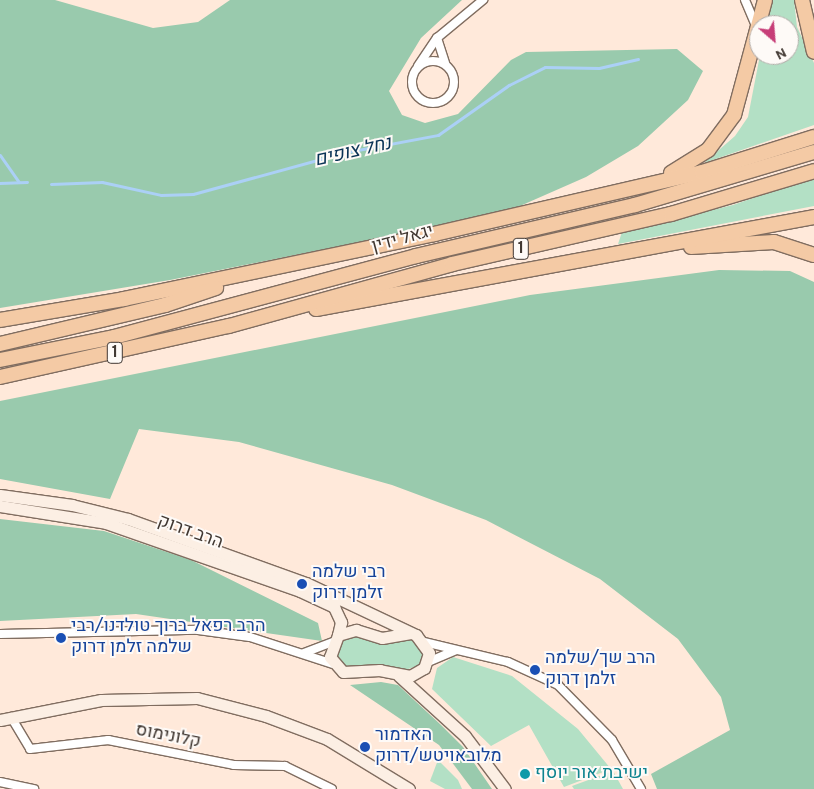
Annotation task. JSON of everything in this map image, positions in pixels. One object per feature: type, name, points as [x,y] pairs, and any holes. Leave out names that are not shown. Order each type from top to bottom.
[{"type":"highway","points":[[760,15],[765,0]]},
{"type":"highway","points":[[802,0],[814,52]]},
{"type":"highway","points":[[591,198],[662,177],[708,150],[727,128],[739,101],[749,59]]},
{"type":"highway","points":[[0,320],[278,267],[591,198],[814,137]]},
{"type":"highway","name":"יגאל ידין","points":[[0,360],[114,336],[432,252],[635,205],[814,152]]},
{"type":"highway","name":"יגאל ידין","points":[[0,377],[228,326],[444,266],[671,214],[814,171]]},
{"type":"highway","points":[[228,326],[588,256],[814,217]]},
{"type":"highway","points":[[588,256],[742,242],[774,242],[814,255]]},
{"type":"highway","points":[[0,344],[164,306],[278,267]]},
{"type":"street","points":[[437,38],[446,65],[453,75],[454,88],[447,99],[434,104],[421,100],[413,89],[416,70],[437,38],[483,0]]},
{"type":"street","points":[[745,0],[751,15]]},
{"type":"street","points":[[416,70],[434,61],[446,65]]},
{"type":"street","name":"הרב דרוק","points":[[0,495],[72,505],[128,519],[327,592],[411,633],[424,642]]},
{"type":"street","name":"הרב דרוק","points":[[0,506],[106,523],[300,591],[334,607],[341,622],[335,638],[333,664]]},
{"type":"street","points":[[0,634],[198,630],[250,637],[333,664],[349,674],[372,670],[399,676],[416,674],[426,665],[456,650]]},
{"type":"street","points":[[300,654],[356,630],[382,638],[411,633]]},
{"type":"street","points":[[428,700],[422,685],[426,665],[424,642],[527,668],[558,685],[612,740],[641,789]]},
{"type":"street","points":[[399,676],[428,700],[470,742],[504,789]]},
{"type":"street","points":[[5,718],[127,698],[212,701],[327,739],[410,789]]},
{"type":"street","name":"קלונימוס","points":[[5,718],[30,748],[108,740],[234,765],[284,766],[332,789]]},
{"type":"street","points":[[0,782],[34,789]]},
{"type":"green space","points":[[0,0],[55,0],[153,28],[198,22],[230,0],[462,0],[421,38],[389,91],[402,115],[425,123],[458,114],[511,60],[526,52],[677,49],[703,71],[688,100],[638,146],[586,177],[520,206],[480,218],[170,280],[0,308]]},
{"type":"green space","points":[[772,0],[794,0],[796,15],[767,15]]},
{"type":"green space","points":[[799,31],[814,63],[814,125],[704,163],[735,136],[748,117],[758,65],[799,65]]},
{"type":"green space","points":[[814,177],[814,206],[618,244],[622,232],[733,205]]},
{"type":"green space","points":[[719,270],[790,271],[814,282],[814,789],[657,789],[651,774],[730,730],[721,697],[678,639],[600,579],[486,520],[392,485],[239,442],[139,429],[110,499],[0,479],[0,401],[530,295]]},
{"type":"green space","points":[[0,519],[104,531],[191,560],[318,623],[322,641],[136,614],[0,621]]},
{"type":"green space","points":[[355,636],[376,642],[414,640],[423,652],[420,665],[405,670],[380,664],[345,667],[336,654],[341,640]]},
{"type":"green space","points":[[453,657],[512,676],[578,729],[611,769],[564,787],[529,725],[491,746],[432,689],[437,668]]},
{"type":"green space","points":[[381,682],[398,685],[441,725],[463,747],[492,789],[472,789],[439,745],[350,685]]},
{"type":"green space","points":[[438,760],[458,780],[462,789],[445,789],[430,781]]},
{"type":"green space","points":[[613,771],[623,789],[574,789],[572,786]]},
{"type":"waterway","name":"נחל צופים","points":[[51,184],[102,182],[161,195],[193,194],[347,152],[438,135],[509,85],[545,67],[599,68],[638,59]]},
{"type":"waterway","points":[[0,155],[19,182]]},
{"type":"waterway","name":"נחל צופים","points":[[0,183],[27,182]]},
{"type":"place","name":"רבי שלמה זלמן דרוק","points":[[302,584]]},
{"type":"place","name":"הרב רפאל ברוך טולדנו/רבי שלמה זלמן דרוק","points":[[61,638]]},
{"type":"place","name":"הרב שך/שלמה זלמן דרוק","points":[[535,670]]},
{"type":"place","name":"האדמור מלובאויטש/דרוק","points":[[365,747]]},
{"type":"place","name":"ישיבת אור יוסף","points":[[525,774]]}]
